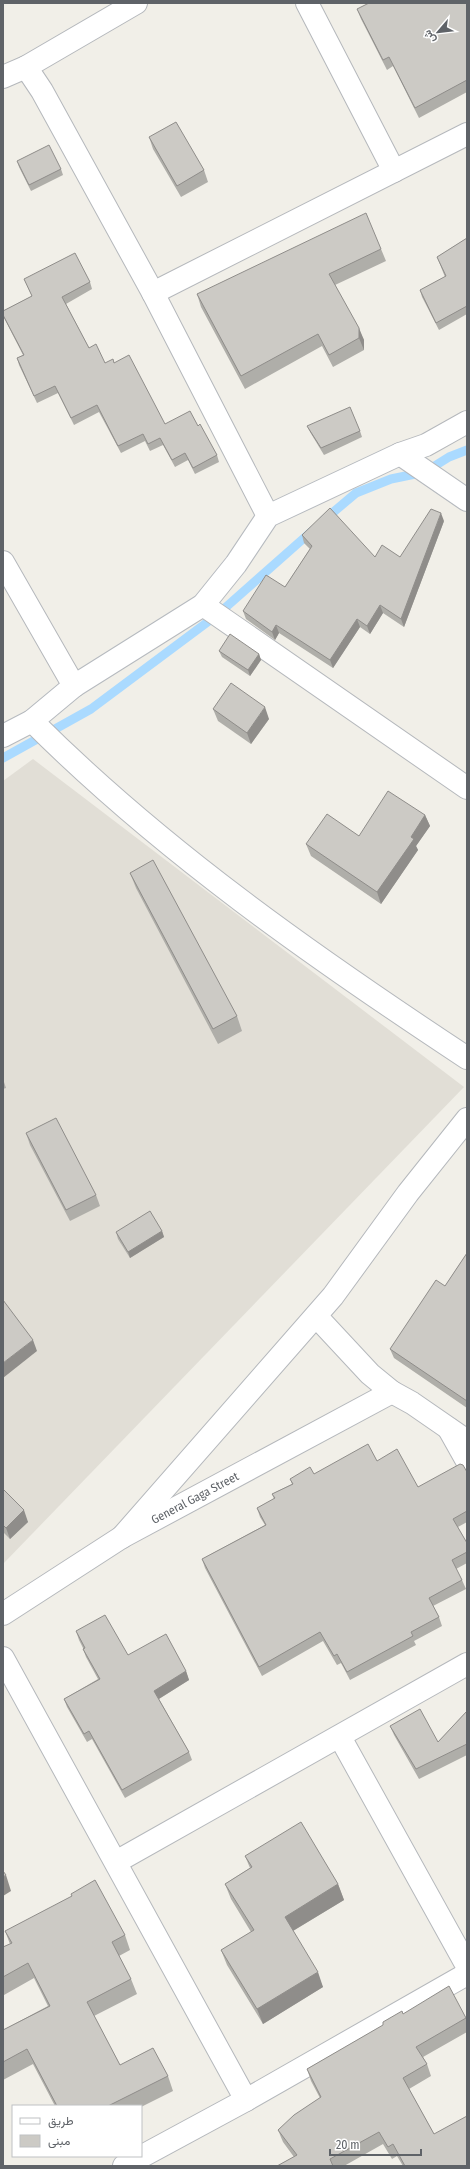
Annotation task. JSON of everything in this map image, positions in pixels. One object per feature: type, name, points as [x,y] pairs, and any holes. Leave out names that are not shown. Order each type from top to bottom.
[{"type":"street","points":[[3,77],[26,67],[136,3]]},
{"type":"street","points":[[307,3],[394,171]]},
{"type":"street","points":[[26,67],[42,91],[153,293],[268,516]]},
{"type":"street","points":[[153,293],[467,134]]},
{"type":"street","points":[[3,736],[32,721],[74,686],[203,605],[236,564],[268,516],[400,454],[426,445],[467,422]]},
{"type":"street","points":[[400,454],[467,500]]},
{"type":"street","points":[[3,562],[74,686]]},
{"type":"street","points":[[203,605],[467,788]]},
{"type":"street","points":[[32,721],[64,753],[160,839],[360,987],[467,1058]]},
{"type":"street","points":[[122,1537],[333,1296],[408,1193],[467,1119]]},
{"type":"street","points":[[316,1316],[370,1374],[392,1392],[467,1441]]},
{"type":"street","name":"General Gaga Street","points":[[3,1614],[122,1537],[392,1392]]},
{"type":"street","points":[[449,1428],[467,1461]]},
{"type":"street","points":[[3,1658],[246,2100]]},
{"type":"street","points":[[116,1862],[467,1664]]},
{"type":"street","points":[[340,1737],[467,1966]]},
{"type":"street","points":[[142,2156],[246,2100],[467,1974]]},
{"type":"street","points":[[124,2166],[141,2157]]},
{"type":"shaded area","points":[[33,759],[464,1087],[3,1564],[3,781]]},
{"type":"building","points":[[369,3],[467,3],[467,80],[415,108],[389,57],[383,60],[357,9]]},
{"type":"building","points":[[176,122],[204,170],[177,186],[149,137]]},
{"type":"building","points":[[49,145],[61,169],[29,185],[17,161]]},
{"type":"building","points":[[366,213],[381,249],[329,274],[359,328],[359,338],[329,355],[318,334],[241,376],[197,294]]},
{"type":"building","points":[[467,238],[467,306],[436,323],[420,290],[446,276],[437,257]]},
{"type":"building","points":[[75,253],[90,282],[62,297],[89,348],[96,344],[105,363],[113,359],[114,363],[129,355],[165,424],[190,411],[198,426],[200,424],[217,455],[193,468],[185,453],[172,460],[160,438],[148,444],[143,434],[118,446],[97,405],[71,418],[55,386],[34,396],[17,358],[24,355],[3,315],[3,311],[32,296],[24,279]]},
{"type":"building","points":[[350,407],[360,431],[321,448],[307,426]]},
{"type":"building","points":[[330,508],[375,557],[382,545],[400,557],[431,509],[441,513],[401,619],[380,605],[367,626],[357,619],[330,660],[276,625],[272,632],[243,611],[266,575],[285,587],[312,546],[302,535]]},
{"type":"building","points":[[230,634],[259,654],[248,670],[219,651]]},
{"type":"building","points":[[231,683],[265,707],[247,733],[213,709]]},
{"type":"building","points":[[388,791],[425,815],[411,837],[414,839],[377,892],[306,844],[327,814],[359,836]]},
{"type":"building","points":[[153,860],[237,1016],[213,1029],[130,873]]},
{"type":"building","points":[[56,1118],[96,1195],[66,1210],[26,1133]]},
{"type":"building","points":[[150,1211],[162,1231],[128,1252],[116,1232]]},
{"type":"building","points":[[467,1253],[467,1401],[390,1349],[436,1280],[445,1286]]},
{"type":"building","points":[[3,1300],[33,1340],[3,1363]]},
{"type":"building","points":[[368,1444],[377,1461],[397,1449],[418,1487],[460,1464],[463,1465],[467,1472],[467,1511],[453,1519],[467,1543],[467,1552],[452,1560],[462,1580],[429,1598],[439,1617],[411,1632],[413,1636],[347,1672],[337,1654],[334,1656],[320,1632],[259,1667],[202,1559],[266,1525],[257,1508],[275,1498],[272,1494],[293,1484],[290,1479],[310,1467],[314,1474]]},
{"type":"building","points":[[3,1489],[24,1510],[6,1528],[3,1525]]},
{"type":"building","points":[[105,1615],[128,1655],[166,1634],[186,1671],[154,1691],[189,1752],[122,1790],[89,1731],[84,1734],[64,1699],[100,1679],[83,1649],[85,1648],[76,1631]]},
{"type":"building","points":[[420,1709],[438,1742],[467,1711],[467,1744],[416,1769],[390,1726]]},
{"type":"building","points":[[301,1822],[338,1884],[285,1917],[318,1972],[257,2009],[221,1950],[254,1930],[225,1884],[252,1867],[245,1856]]},
{"type":"building","points":[[95,1880],[125,1935],[112,1942],[131,1979],[87,2002],[120,2065],[153,2048],[168,2076],[110,2105],[56,2105],[27,2049],[3,2062],[3,2030],[50,2006],[28,1963],[3,1977],[3,1947],[12,1943],[5,1931],[72,1896],[71,1894]]},
{"type":"building","points":[[449,1986],[466,2018],[416,2047],[427,2064],[403,2078],[434,2134],[467,2116],[467,2166],[405,2166],[393,2144],[388,2147],[379,2132],[330,2159],[333,2166],[277,2166],[297,2155],[278,2130],[294,2115],[321,2097],[307,2069],[383,2025],[383,2022],[402,2011],[403,2014]]},
{"type":"waterway","points":[[324,520],[356,493],[391,479],[425,472],[449,457],[467,450]]},
{"type":"waterway","points":[[3,758],[91,709],[217,615],[312,531]]}]
